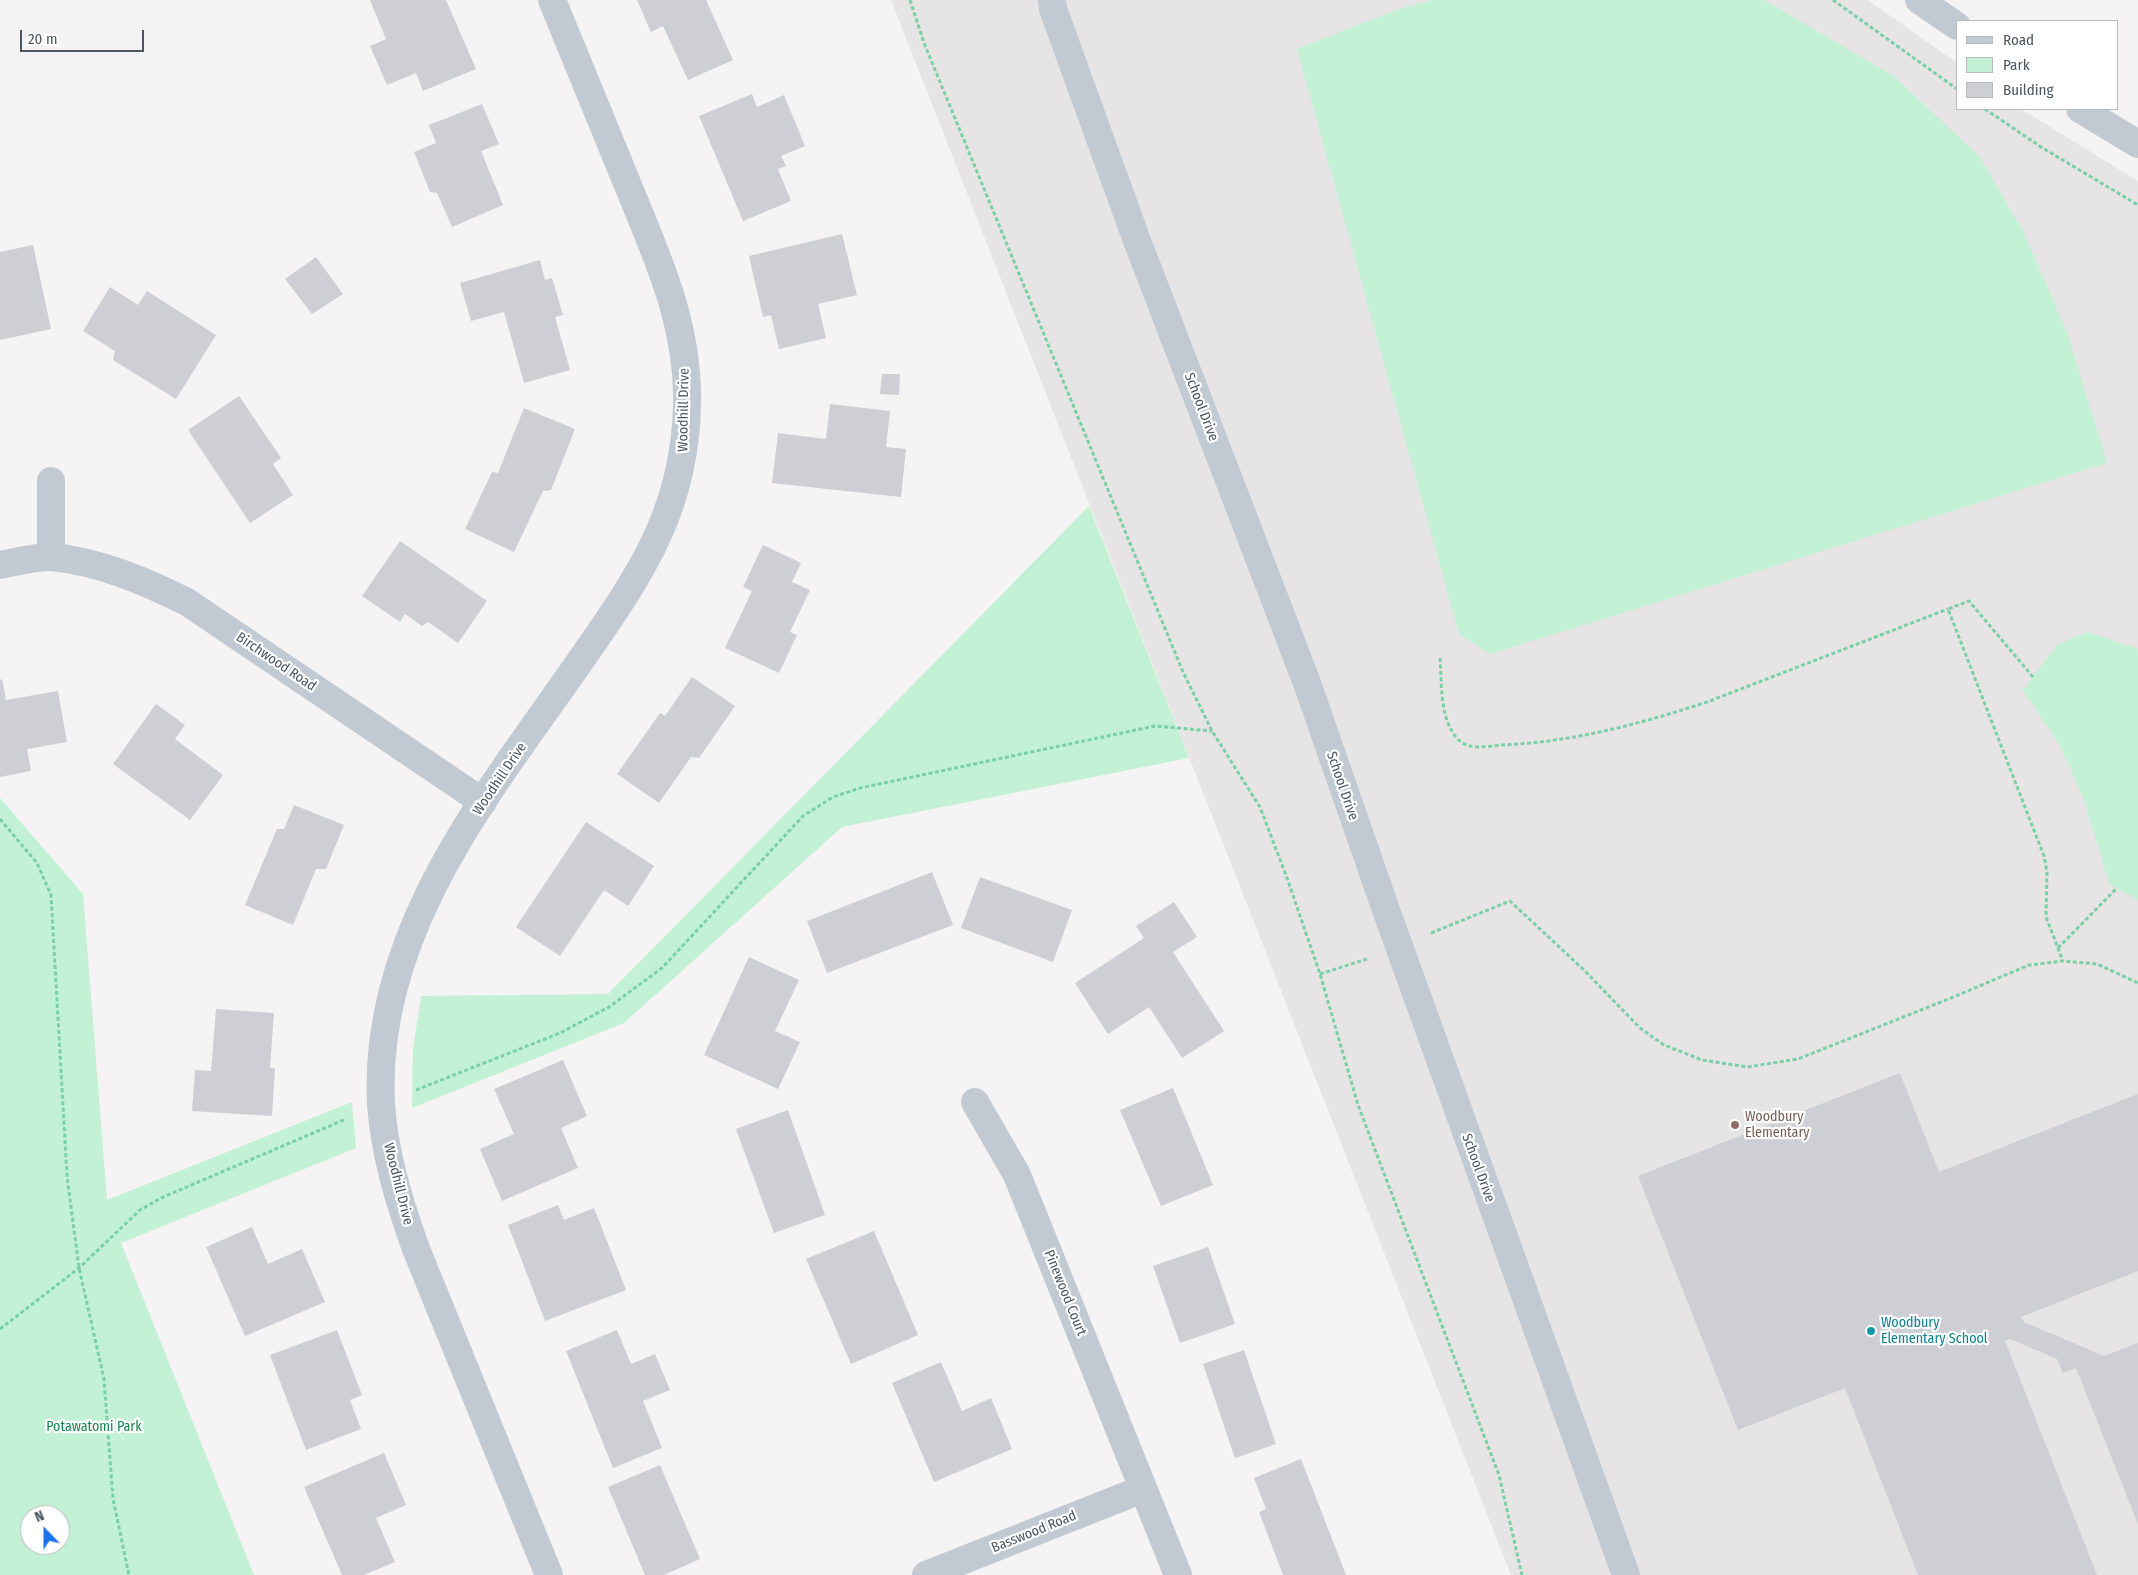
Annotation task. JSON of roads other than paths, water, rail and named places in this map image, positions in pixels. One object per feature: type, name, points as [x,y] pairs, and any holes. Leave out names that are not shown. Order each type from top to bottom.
[{"type":"street","name":"Woodhill Drive","points":[[549,1575],[410,1231],[388,1156],[382,1104],[383,1054],[390,1000],[402,956],[433,883],[483,802],[632,586],[665,523],[682,462],[687,405],[684,346],[667,283],[552,0]]},
{"type":"street","name":"School Drive","points":[[1052,0],[1053,8],[1139,247],[1307,682],[1398,946],[1626,1575]]},
{"type":"street","points":[[1919,0],[1956,25]]},
{"type":"street","points":[[2082,110],[2138,144]]},
{"type":"street","points":[[51,481],[52,557]]},
{"type":"street","name":"Birchwood Road","points":[[0,565],[52,557],[103,568],[140,580],[187,602],[483,802]]},
{"type":"street","name":"Pinewood Court","points":[[975,1102],[1017,1175],[1178,1575]]},
{"type":"street","name":"Basswood Road","points":[[926,1575],[1143,1489]]},
{"type":"place","name":"Woodbury Elementary","points":[[1735,1125]]},
{"type":"place","name":"Woodbury Elementary School","points":[[1871,1331]]},
{"type":"park label","name":"Potawatomi Park","points":[[94,1427]]}]
